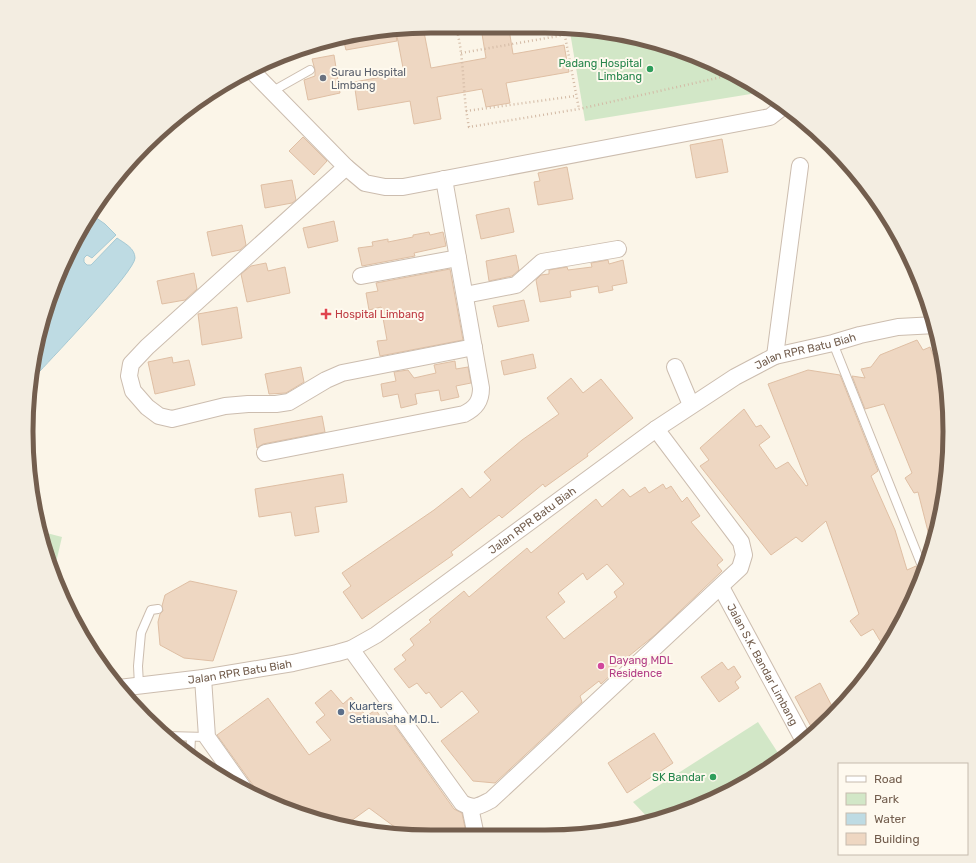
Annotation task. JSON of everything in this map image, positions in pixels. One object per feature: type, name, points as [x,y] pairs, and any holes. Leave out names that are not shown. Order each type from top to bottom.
[{"type":"street","points":[[254,74],[346,167],[365,183],[385,187],[403,187],[770,117],[779,110]]},
{"type":"street","points":[[775,356],[800,166]]},
{"type":"street","points":[[346,167],[147,347],[131,364],[129,376],[133,391],[147,407],[158,416],[172,419],[225,406],[289,402],[326,380],[342,373],[474,347]]},
{"type":"street","points":[[265,453],[464,414],[472,410],[478,404],[481,396],[481,388],[444,178]]},
{"type":"street","points":[[465,295],[516,285],[542,262],[618,249]]},
{"type":"street","points":[[361,276],[458,258]]},
{"type":"street","name":"Jalan RPR Batu Biah","points":[[126,687],[204,678],[293,663],[350,649],[376,635],[656,429],[735,377],[775,356],[833,343],[860,334],[928,323]]},
{"type":"street","points":[[675,367],[691,405]]},
{"type":"street","points":[[350,649],[462,803],[470,807],[480,806],[491,800],[740,568],[744,555],[741,542],[656,429]]},
{"type":"street","name":"Jalan S.K. Bandar Limbang","points":[[721,587],[801,736]]},
{"type":"street","points":[[204,678],[208,737],[238,780]]},
{"type":"street","points":[[470,807],[475,830]]},
{"type":"lane","points":[[271,92],[310,70]]},
{"type":"lane","points":[[833,343],[921,563]]},
{"type":"lane","points":[[139,685],[138,666],[141,633],[151,610],[158,608]]},
{"type":"lane","points":[[175,736],[208,737]]},
{"type":"lane","points":[[190,749],[191,737]]},
{"type":"path","points":[[457,33],[461,53],[466,111],[469,126],[579,109],[725,76]]},
{"type":"path","points":[[461,53],[564,35],[575,96],[579,109]]},
{"type":"path","points":[[466,111],[575,96]]},
{"type":"green space","name":"Padang Hospital Limbang","points":[[570,34],[597,36],[673,54],[721,74],[755,93],[585,121]]},
{"type":"green space","points":[[47,533],[62,537],[56,564]]},
{"type":"green space","name":"SK Bandar","points":[[758,722],[779,754],[744,777],[721,789],[673,809],[647,816],[633,802]]},
{"type":"water","points":[[95,217],[105,224],[116,235],[92,258],[87,255],[84,258],[84,262],[87,265],[91,265],[117,238],[133,251],[135,258],[131,266],[109,296],[37,374],[54,303],[74,255]]},
{"type":"building","points":[[424,33],[431,68],[486,58],[482,33],[510,33],[513,54],[564,45],[569,72],[506,83],[510,103],[486,107],[482,89],[437,97],[441,119],[414,124],[410,101],[358,110],[354,82],[404,73],[397,35]]},
{"type":"building","points":[[396,35],[397,41],[346,50],[344,43],[379,36]]},
{"type":"building","name":"Surau Hospital Limbang","points":[[334,55],[340,93],[308,100],[304,80],[315,76],[312,59]]},
{"type":"building","points":[[303,137],[327,161],[314,175],[289,151]]},
{"type":"building","points":[[722,139],[728,172],[696,178],[690,145]]},
{"type":"building","points":[[567,167],[573,199],[538,205],[534,182],[540,181],[538,173]]},
{"type":"building","points":[[292,180],[296,200],[292,203],[265,208],[261,185]]},
{"type":"building","points":[[509,208],[514,232],[481,239],[476,215]]},
{"type":"building","points":[[334,221],[338,241],[308,248],[303,228]]},
{"type":"building","points":[[242,225],[246,245],[240,250],[212,256],[207,232]]},
{"type":"building","points":[[429,232],[430,235],[443,232],[446,246],[414,253],[415,256],[362,266],[358,248],[373,246],[372,242],[388,239],[388,242]]},
{"type":"building","points":[[516,255],[519,270],[512,276],[489,281],[486,261]]},
{"type":"building","points":[[608,260],[609,264],[623,260],[627,283],[612,286],[613,290],[599,293],[598,286],[570,291],[571,297],[540,302],[536,280],[541,275],[549,274],[549,270],[567,267],[568,270],[592,267],[591,263]]},
{"type":"building","points":[[266,263],[268,271],[285,267],[290,293],[247,302],[241,274],[251,266]]},
{"type":"building","points":[[450,269],[463,340],[380,356],[377,341],[387,340],[381,307],[369,310],[366,293],[378,291],[376,283]]},
{"type":"building","points":[[194,273],[197,289],[185,300],[162,304],[157,281]]},
{"type":"building","points":[[524,300],[529,321],[498,327],[493,306]]},
{"type":"building","points":[[237,307],[242,338],[202,345],[198,314]]},
{"type":"building","points":[[917,340],[923,350],[930,347],[938,369],[942,405],[942,458],[940,484],[929,535],[918,492],[914,493],[905,478],[912,473],[884,404],[865,409],[852,376],[865,378],[861,369],[871,367],[880,355]]},
{"type":"building","points":[[533,354],[536,368],[504,375],[501,361]]},
{"type":"building","points":[[172,357],[173,363],[189,360],[195,385],[155,394],[148,362]]},
{"type":"building","points":[[455,361],[456,369],[468,367],[471,383],[456,386],[459,397],[441,401],[439,390],[415,394],[417,404],[401,408],[398,394],[383,397],[381,384],[396,381],[394,372],[408,370],[414,378],[436,373],[434,365]]},
{"type":"building","points":[[301,367],[304,382],[286,393],[269,394],[265,374]]},
{"type":"building","points":[[808,370],[840,375],[878,471],[871,476],[895,530],[907,570],[916,566],[918,571],[902,608],[882,644],[873,629],[861,636],[850,621],[859,614],[826,521],[802,542],[796,537],[771,555],[700,466],[709,460],[700,448],[744,409],[756,427],[761,425],[770,437],[759,445],[776,469],[788,462],[806,486],[808,485],[768,384]]},
{"type":"building","points":[[571,378],[583,393],[601,379],[633,418],[587,454],[588,456],[545,487],[543,484],[502,518],[499,515],[451,552],[453,555],[362,619],[343,592],[351,586],[342,573],[434,510],[462,488],[470,498],[491,480],[484,472],[522,440],[559,414],[547,398]]},
{"type":"building","points":[[322,416],[325,432],[263,444],[257,448],[254,429]]},
{"type":"building","points":[[343,474],[347,502],[315,507],[319,532],[295,536],[291,512],[259,517],[255,489]]},
{"type":"building","points":[[663,484],[666,489],[671,486],[682,502],[687,497],[700,516],[691,522],[723,560],[717,565],[722,571],[655,635],[614,668],[615,671],[601,684],[599,681],[580,696],[582,702],[495,783],[473,781],[441,741],[479,712],[462,691],[441,708],[429,692],[426,694],[417,683],[409,688],[394,669],[406,660],[402,655],[414,645],[410,639],[431,622],[429,620],[464,591],[469,597],[527,548],[531,553],[596,499],[602,507],[623,489],[630,497],[645,487],[649,493]],"holes":[[[607,564],[624,584],[614,592],[617,597],[564,639],[546,617],[565,602],[558,593],[583,573],[587,580]]]},
{"type":"building","points":[[190,581],[237,591],[213,661],[184,658],[160,645],[158,622],[160,614],[163,611],[162,606],[165,595]]},
{"type":"building","points":[[722,662],[728,670],[734,666],[741,677],[735,682],[739,688],[719,702],[701,677]]},
{"type":"building","points":[[820,683],[832,707],[811,727],[795,697]]},
{"type":"building","points":[[331,690],[343,704],[351,697],[366,716],[376,710],[386,725],[392,722],[454,809],[462,813],[465,828],[462,830],[397,828],[369,808],[351,821],[303,809],[256,790],[217,735],[268,698],[309,755],[331,740],[316,722],[325,715],[315,703]]},
{"type":"building","points":[[654,733],[673,763],[627,793],[608,763]]},
{"type":"place","name":"Padang Hospital Limbang","points":[[650,69]]},
{"type":"place","name":"Surau Hospital Limbang","points":[[323,78]]},
{"type":"place","name":"Hospital Limbang","points":[[326,314]]},
{"type":"place","name":"Dayang MDL Residence","points":[[601,666]]},
{"type":"place","name":"Kuarters Setiausaha M.D.L.","points":[[341,712]]},
{"type":"place","name":"SK Bandar","points":[[713,777]]}]
